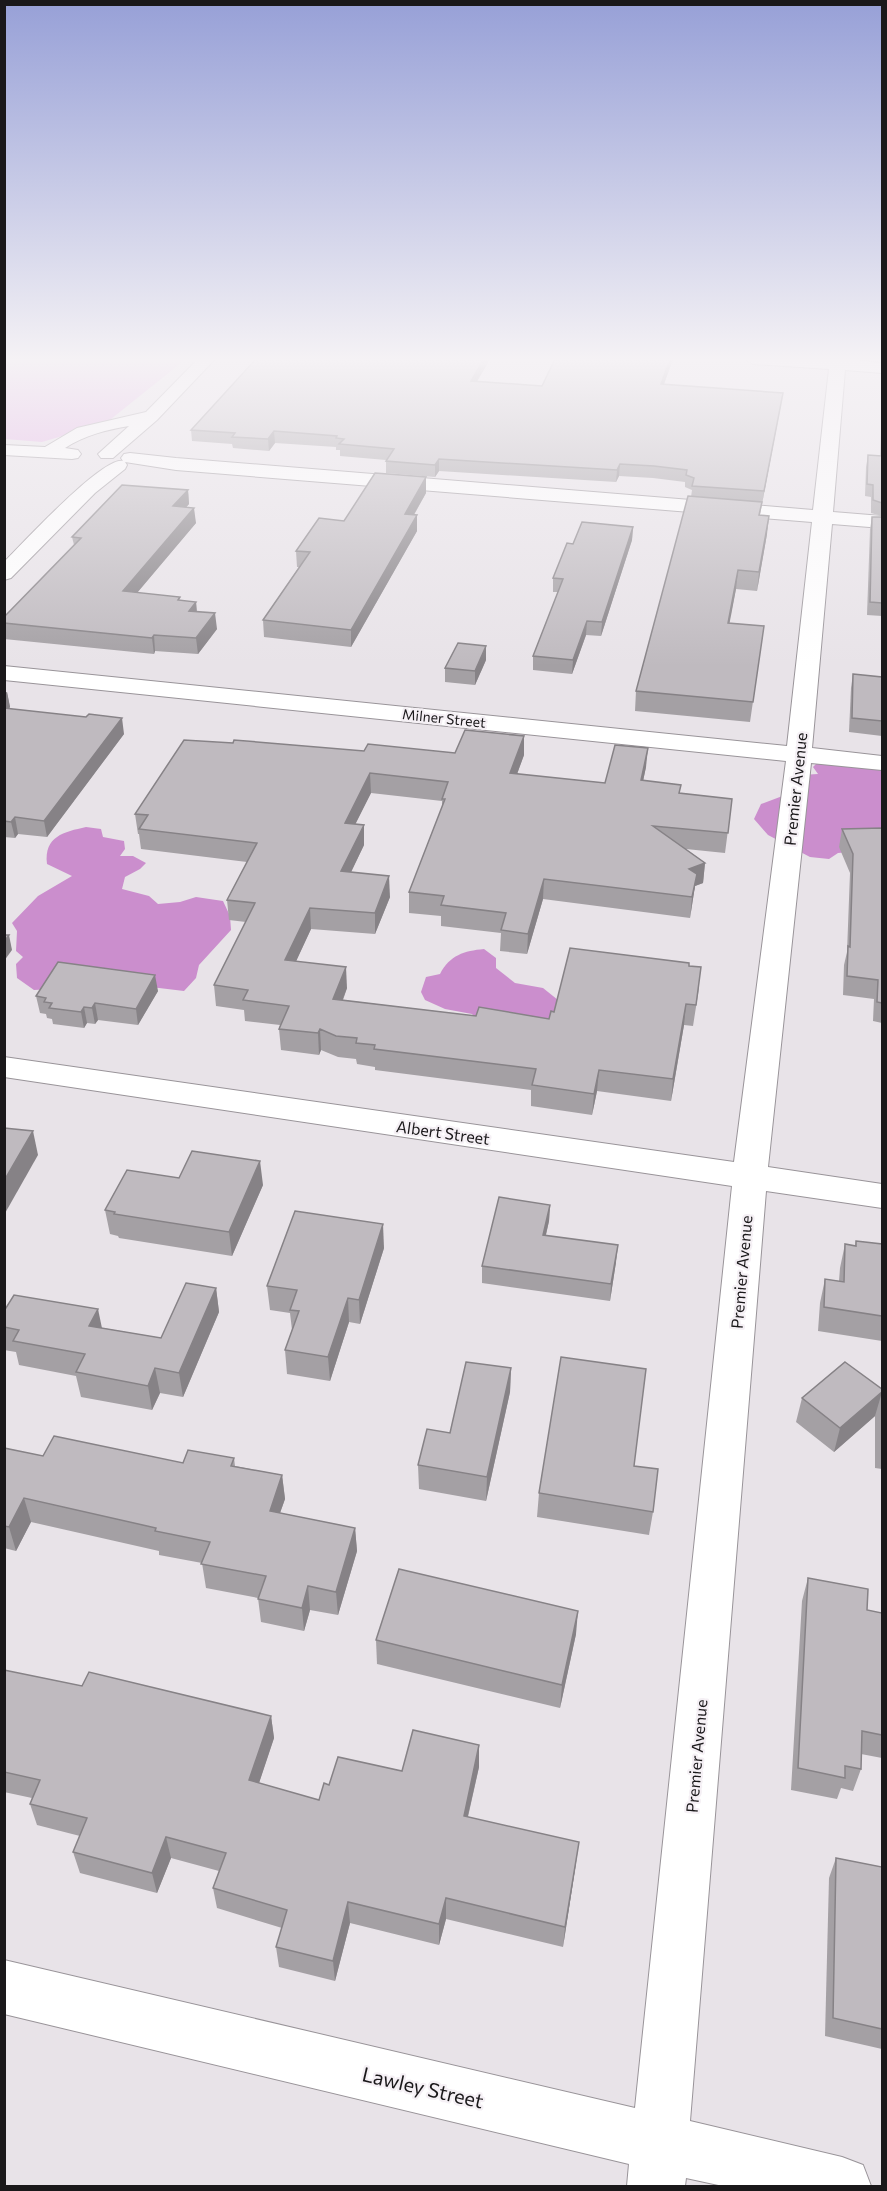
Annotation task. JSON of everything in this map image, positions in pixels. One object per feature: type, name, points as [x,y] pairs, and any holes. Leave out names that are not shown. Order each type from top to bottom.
[{"type":"street","points":[[4,557],[111,461]]},
{"type":"street","points":[[141,461],[882,522]]},
{"type":"street","name":"Premier Avenue","points":[[658,2165],[750,1177],[799,755],[828,461]]},
{"type":"street","points":[[4,574],[82,489]]},
{"type":"street","name":"Milner Street","points":[[4,673],[882,764]]},
{"type":"street","name":"Albert Street","points":[[4,1066],[882,1196]]},
{"type":"street","name":"Lawley Street","points":[[4,1987],[658,2165],[842,2187]]},
{"type":"shaded area","points":[[833,762],[867,769],[882,769],[882,842],[863,851],[838,853],[829,859],[810,857],[768,835],[754,819],[761,804],[801,789],[801,775],[818,774],[813,767],[817,763]]},
{"type":"shaded area","points":[[86,827],[101,829],[103,837],[124,841],[125,849],[120,856],[133,856],[146,863],[125,877],[122,889],[149,896],[158,904],[180,902],[196,897],[223,901],[230,916],[231,930],[199,965],[196,978],[184,991],[76,978],[53,989],[34,990],[17,978],[16,964],[23,957],[16,951],[17,931],[12,923],[38,896],[72,876],[47,864],[49,847],[57,837]]},
{"type":"shaded area","points":[[484,949],[496,958],[496,968],[515,983],[543,988],[578,1016],[503,1049],[472,1014],[445,1009],[425,1000],[421,992],[426,977],[440,974],[448,962],[458,955]]},
{"type":"building","points":[[389,461],[438,461],[435,465]]},
{"type":"building","points":[[475,461],[770,461],[764,491],[692,486],[694,478],[686,475],[687,470],[620,464],[617,470]]},
{"type":"building","points":[[868,461],[882,461],[882,503],[873,500],[873,485],[867,484]]},
{"type":"building","points":[[375,473],[426,477],[405,514],[417,515],[351,630],[263,620],[310,552],[296,551],[319,518],[344,521]]},
{"type":"building","points":[[122,485],[188,490],[173,506],[194,508],[123,591],[180,597],[178,600],[196,602],[189,611],[215,613],[196,638],[154,635],[152,638],[4,623],[4,617],[81,538],[72,537]]},
{"type":"building","points":[[688,496],[762,502],[759,515],[769,516],[759,572],[738,570],[728,623],[764,626],[753,702],[636,691]]},
{"type":"building","points":[[872,517],[882,517],[882,603],[870,602]]},
{"type":"building","points":[[582,522],[633,527],[602,622],[587,621],[573,660],[533,656],[563,579],[553,578],[567,543],[573,544]]},
{"type":"building","points":[[458,643],[486,646],[475,671],[445,668]]},
{"type":"building","points":[[853,674],[882,677],[882,721],[852,718]]},
{"type":"building","points":[[4,708],[86,717],[89,714],[122,718],[44,821],[15,817],[11,822],[4,821]]},
{"type":"building","points":[[465,730],[524,736],[510,773],[605,783],[615,745],[648,748],[641,780],[681,785],[679,793],[732,799],[728,833],[653,826],[705,863],[689,869],[697,874],[692,897],[544,879],[528,934],[501,930],[506,913],[441,905],[444,896],[409,892],[445,799],[442,799],[448,782],[370,773],[345,823],[364,825],[341,871],[389,876],[375,913],[310,908],[285,960],[346,967],[333,999],[476,1016],[479,1007],[549,1019],[551,1011],[554,1012],[570,948],[689,963],[689,966],[701,967],[696,1005],[686,1004],[673,1079],[599,1070],[594,1094],[532,1085],[536,1069],[374,1049],[375,1045],[356,1043],[357,1038],[336,1036],[320,1029],[318,1033],[279,1029],[289,1006],[243,1000],[248,990],[214,985],[255,903],[227,900],[257,843],[139,829],[148,815],[135,814],[184,740],[233,743],[234,740],[364,751],[368,744],[455,753]]},
{"type":"building","points":[[882,828],[882,1003],[877,1002],[878,980],[847,976],[853,854],[842,829]]},
{"type":"building","points":[[58,962],[155,975],[136,1009],[95,1003],[92,1008],[84,1007],[81,1012],[49,1008],[52,1003],[44,1002],[46,998],[36,996]]},
{"type":"building","points":[[4,1128],[33,1131],[4,1181]]},
{"type":"building","points":[[192,1151],[260,1161],[229,1232],[114,1214],[115,1212],[105,1210],[127,1170],[179,1178]]},
{"type":"building","points":[[499,1197],[550,1205],[543,1235],[618,1245],[611,1284],[482,1266]]},
{"type":"building","points":[[295,1211],[383,1224],[359,1300],[348,1298],[328,1357],[285,1350],[299,1311],[290,1310],[297,1290],[267,1286]]},
{"type":"building","points":[[856,1241],[882,1244],[882,1316],[824,1307],[825,1279],[844,1282],[845,1244],[856,1246]]},
{"type":"building","points":[[186,1283],[216,1288],[179,1373],[155,1368],[148,1386],[76,1372],[85,1354],[13,1341],[19,1330],[4,1327],[4,1311],[14,1295],[98,1309],[89,1326],[161,1338]]},
{"type":"building","points":[[561,1357],[646,1369],[634,1466],[658,1469],[653,1512],[539,1493]]},
{"type":"building","points":[[466,1362],[511,1368],[487,1477],[418,1465],[427,1429],[450,1433]]},
{"type":"building","points":[[845,1362],[882,1389],[882,1392],[840,1428],[802,1398]]},
{"type":"building","points":[[54,1436],[183,1463],[188,1450],[234,1458],[231,1466],[282,1475],[270,1511],[355,1528],[336,1592],[308,1586],[302,1608],[258,1599],[266,1576],[201,1564],[210,1542],[155,1531],[156,1528],[24,1498],[9,1527],[4,1526],[4,1448],[43,1456]]},
{"type":"building","points":[[399,1569],[578,1611],[562,1685],[376,1640]]},
{"type":"building","points":[[808,1578],[868,1589],[867,1610],[882,1613],[882,1735],[862,1731],[861,1769],[845,1766],[845,1778],[798,1768]]},
{"type":"building","points":[[4,1670],[82,1686],[89,1672],[271,1716],[249,1780],[319,1800],[324,1783],[329,1785],[338,1757],[402,1771],[413,1730],[479,1745],[464,1816],[579,1842],[565,1927],[446,1898],[439,1924],[348,1902],[333,1961],[276,1947],[287,1910],[213,1888],[226,1853],[166,1837],[152,1873],[73,1852],[87,1818],[30,1804],[40,1780],[4,1772]]},
{"type":"building","points":[[836,1858],[882,1867],[882,2029],[833,2018]]}]
